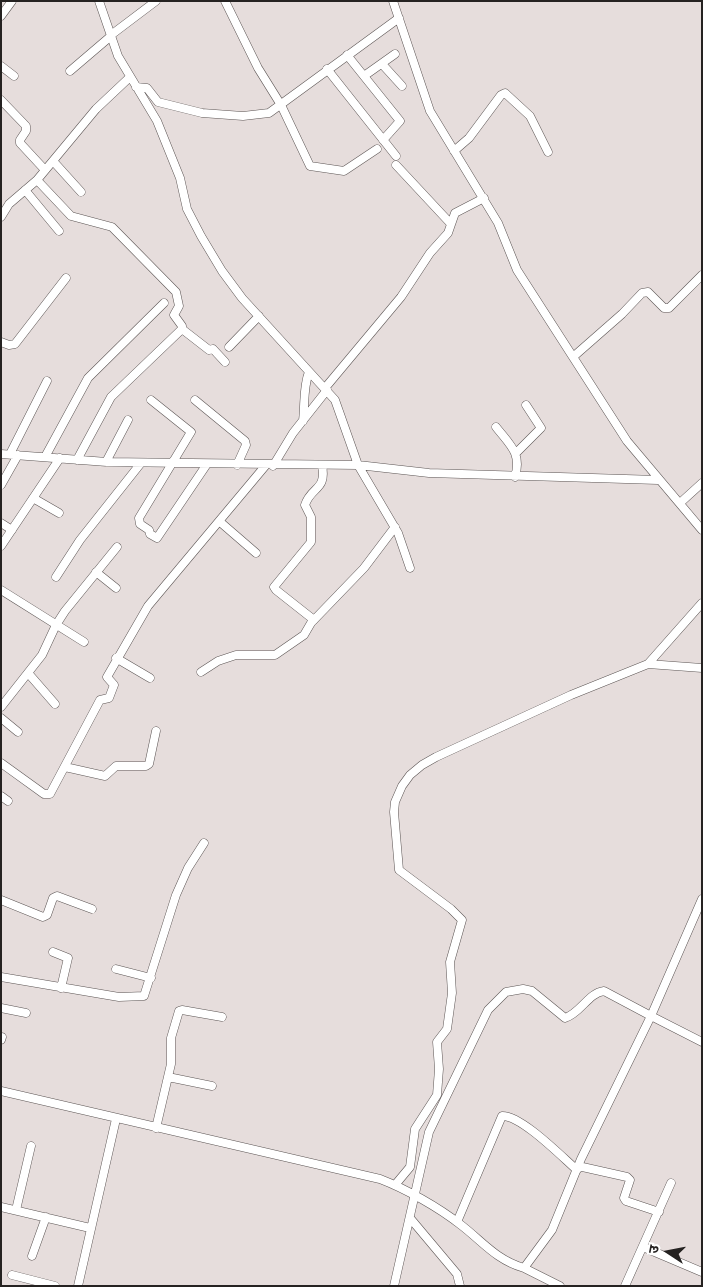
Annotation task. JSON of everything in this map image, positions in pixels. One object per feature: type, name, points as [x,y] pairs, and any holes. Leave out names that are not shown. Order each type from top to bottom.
[{"type":"street","points":[[1,16],[12,1]]},
{"type":"street","points":[[98,1],[118,56],[157,121],[180,178],[187,209],[198,229],[222,272],[259,316],[326,389],[340,409],[358,465],[395,527],[403,543],[410,568]]},
{"type":"street","points":[[70,71],[111,35],[156,1]]},
{"type":"street","points":[[225,1],[258,68],[281,105],[310,166],[344,171],[377,149]]},
{"type":"street","points":[[393,1],[430,111],[498,222],[517,270],[628,441],[658,480],[702,530]]},
{"type":"street","points":[[136,87],[147,88],[158,102],[202,113],[247,116],[272,112],[327,69],[398,18]]},
{"type":"street","points":[[364,76],[395,54]]},
{"type":"street","points":[[347,55],[400,121],[383,140]]},
{"type":"street","points":[[382,64],[402,86]]},
{"type":"street","points":[[1,66],[14,76]]},
{"type":"street","points":[[327,69],[396,156]]},
{"type":"street","points":[[1,217],[9,204],[37,180],[95,110],[130,77]]},
{"type":"street","points":[[454,151],[470,138],[501,95],[505,93],[530,116],[548,152]]},
{"type":"street","points":[[1,100],[26,126],[26,131],[20,143],[45,170]]},
{"type":"street","points":[[52,162],[81,192]]},
{"type":"street","points":[[396,165],[451,224]]},
{"type":"street","points":[[37,180],[71,216],[112,227],[169,284],[179,298],[179,308],[174,317],[182,326],[182,329],[209,350],[213,349],[225,362]]},
{"type":"street","points":[[25,190],[59,231]]},
{"type":"street","points":[[1,763],[46,796],[50,794],[100,700],[102,698],[107,700],[114,687],[107,679],[116,658],[148,606],[219,521],[270,465],[326,389],[392,310],[430,253],[444,237],[454,214],[484,198]]},
{"type":"street","points":[[573,357],[622,314],[642,293],[648,292],[664,308],[669,308],[702,275]]},
{"type":"street","points":[[1,342],[9,346],[15,344],[66,278]]},
{"type":"street","points":[[45,457],[88,378],[164,303]]},
{"type":"street","points":[[229,347],[259,316]]},
{"type":"street","points":[[77,460],[111,397],[182,329]]},
{"type":"street","points":[[303,421],[306,397],[304,384],[309,372]]},
{"type":"street","points":[[47,381],[5,454],[106,462],[358,465],[429,473],[658,480]]},
{"type":"street","points":[[151,400],[191,432],[174,464],[139,518],[140,524],[155,538],[207,464]]},
{"type":"street","points":[[194,400],[245,441],[246,445],[237,465]]},
{"type":"street","points":[[516,453],[541,428],[526,405]]},
{"type":"street","points":[[106,462],[128,420]]},
{"type":"street","points":[[496,427],[516,453],[519,464],[515,476]]},
{"type":"street","points":[[1,485],[18,455]]},
{"type":"street","points":[[1,546],[60,458]]},
{"type":"street","points":[[56,577],[80,540],[141,463]]},
{"type":"street","points":[[314,620],[274,587],[311,542],[311,517],[305,505],[307,499],[322,483],[324,476],[322,465]]},
{"type":"street","points":[[680,503],[702,483]]},
{"type":"street","points":[[33,498],[59,513]]},
{"type":"street","points":[[219,521],[256,553]]},
{"type":"street","points":[[1,523],[12,530]]},
{"type":"street","points":[[201,672],[218,661],[236,655],[275,655],[304,635],[314,620],[364,568],[395,527]]},
{"type":"street","points":[[1,707],[47,647],[56,625],[117,547]]},
{"type":"street","points":[[96,572],[116,588]]},
{"type":"street","points":[[1,590],[84,642]]},
{"type":"street","points":[[648,664],[702,603]]},
{"type":"street","points":[[116,658],[150,678]]},
{"type":"street","points":[[395,1185],[410,1167],[415,1129],[437,1095],[439,1069],[437,1045],[447,1027],[452,993],[450,962],[462,920],[451,909],[399,870],[394,812],[402,786],[413,772],[436,757],[571,695],[648,664],[702,668]]},
{"type":"street","points":[[28,673],[55,704]]},
{"type":"street","points":[[1,718],[18,732]]},
{"type":"street","points":[[65,767],[105,776],[116,766],[146,766],[149,764],[156,731]]},
{"type":"street","points":[[1,796],[8,801]]},
{"type":"street","points":[[1,977],[119,997],[136,997],[146,994],[182,880],[204,843]]},
{"type":"street","points":[[1,900],[43,917],[47,915],[53,898],[57,896],[92,909]]},
{"type":"street","points":[[524,1268],[552,1230],[578,1168],[651,1016],[702,900]]},
{"type":"street","points":[[53,952],[68,958],[61,988]]},
{"type":"street","points":[[116,969],[151,978]]},
{"type":"street","points":[[394,1286],[432,1126],[488,1010],[506,992],[511,989],[529,990],[565,1018],[575,1014],[595,994],[604,991],[702,1042]]},
{"type":"street","points":[[1,1008],[26,1012]]},
{"type":"street","points":[[156,1128],[172,1055],[171,1038],[179,1011],[222,1017]]},
{"type":"street","points":[[168,1077],[212,1086]]},
{"type":"street","points":[[1,1091],[156,1128],[364,1174],[395,1185],[457,1222],[497,1257],[524,1268],[550,1284],[560,1286]]},
{"type":"street","points":[[457,1222],[502,1116],[508,1116],[526,1127],[578,1168],[627,1177],[630,1180],[624,1198],[626,1201],[659,1212]]},
{"type":"street","points":[[78,1286],[116,1118]]},
{"type":"street","points":[[16,1210],[31,1146]]},
{"type":"street","points":[[625,1286],[671,1183]]},
{"type":"street","points":[[1,1206],[90,1228]]},
{"type":"street","points":[[32,1256],[46,1218]]},
{"type":"street","points":[[410,1218],[458,1274],[460,1286]]},
{"type":"street","points":[[643,1246],[702,1272]]},
{"type":"street","points":[[12,1275],[55,1286]]}]
